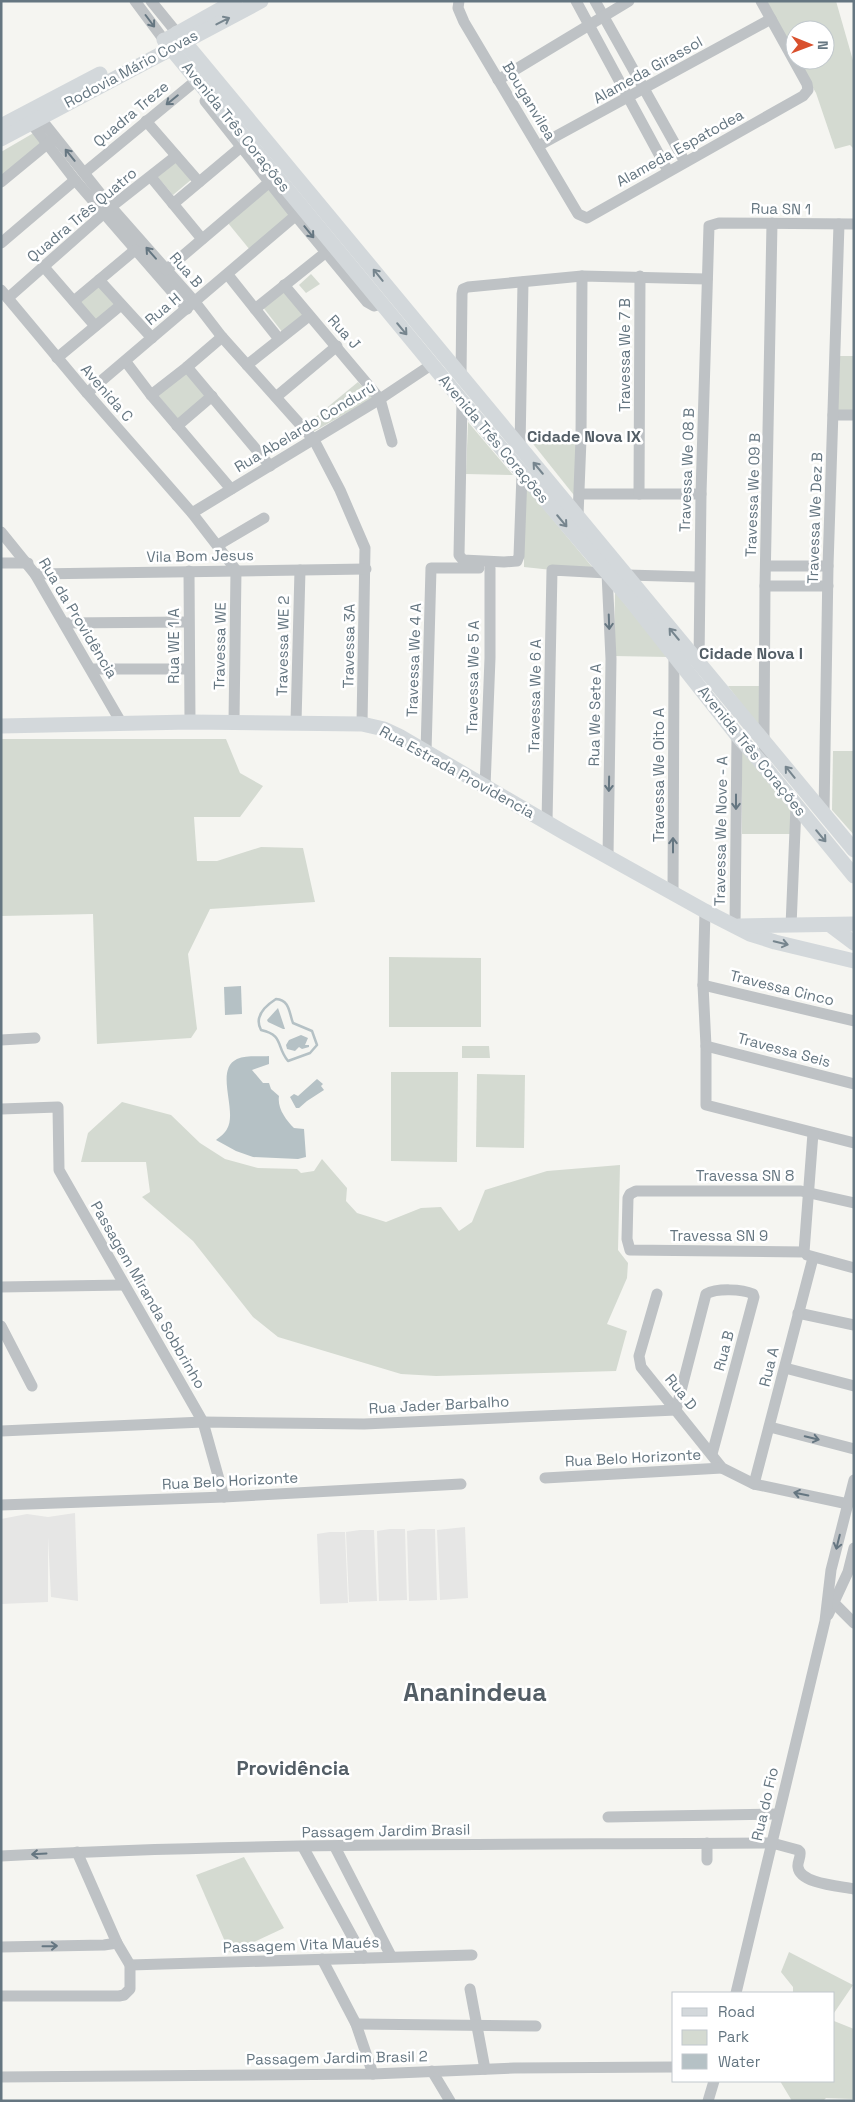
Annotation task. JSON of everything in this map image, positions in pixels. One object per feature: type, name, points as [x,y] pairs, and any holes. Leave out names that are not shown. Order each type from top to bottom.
[{"type":"main road","name":"Rodovia Mário Covas","points":[[1,139],[174,41],[235,1]]},
{"type":"main road","name":"Rodovia Mário Covas","points":[[1,126],[174,41],[261,1]]},
{"type":"main road","name":"Avenida Três Corações","points":[[174,41],[195,81],[329,249],[381,304],[522,474],[618,573],[699,662],[854,850]]},
{"type":"main road","name":"Avenida Três Corações","points":[[174,41],[291,169],[578,516],[677,657],[737,735],[854,876]]},
{"type":"main road","points":[[381,304],[393,294]]},
{"type":"main road","name":"Rua Estrada Providencia","points":[[1,726],[234,721],[362,724],[384,729],[673,894],[750,934],[854,961]]},
{"type":"main road","name":"Rua Estrada Providencia","points":[[735,926],[854,924]]},
{"type":"main road","points":[[830,925],[854,943]]},
{"type":"street","name":"Avenida Três Corações","points":[[135,1],[174,41]]},
{"type":"street","name":"Avenida Três Corações","points":[[151,1],[174,41]]},
{"type":"street","name":"Bouganvilea","points":[[459,1],[458,8],[464,22],[578,214]]},
{"type":"street","points":[[576,1],[668,172]]},
{"type":"street","points":[[596,1],[685,162]]},
{"type":"street","points":[[498,80],[629,1]]},
{"type":"street","points":[[761,1],[771,19]]},
{"type":"street","name":"Alameda Girassol","points":[[538,146],[771,19]]},
{"type":"street","name":"Alameda Espatodea","points":[[578,214],[587,218],[797,100],[808,90],[807,84],[771,19]]},
{"type":"street","name":"Quadra Treze","points":[[1,243],[195,81]]},
{"type":"street","name":"Rua B","points":[[35,121],[108,210],[166,270],[191,306]]},
{"type":"street","points":[[146,121],[198,182]]},
{"type":"street","points":[[1,182],[51,141]]},
{"type":"street","points":[[173,204],[245,144]]},
{"type":"street","name":"Quadra Três Quatro","points":[[5,294],[44,267],[108,210],[176,156]]},
{"type":"street","points":[[151,177],[202,239]]},
{"type":"street","points":[[166,270],[273,179]]},
{"type":"street","name":"Rua B","points":[[108,210],[135,250],[222,337],[314,440]]},
{"type":"street","name":"Rua H","points":[[87,393],[126,362],[299,213]]},
{"type":"street","name":"Rua SN 1","points":[[709,226],[714,223],[854,224]]},
{"type":"street","name":"Travessa We 09 B","points":[[765,767],[765,586],[770,414],[772,223]]},
{"type":"street","name":"Travessa We Dez B","points":[[824,813],[828,566],[839,224]]},
{"type":"street","name":"Travessa We 08 B","points":[[699,662],[699,577],[709,226]]},
{"type":"street","points":[[255,308],[329,249]]},
{"type":"street","points":[[74,301],[135,250]]},
{"type":"street","points":[[44,267],[95,326]]},
{"type":"street","points":[[228,275],[279,339]]},
{"type":"street","points":[[461,376],[463,289],[474,286],[582,276],[708,279]]},
{"type":"street","points":[[578,516],[580,494],[582,276]]},
{"type":"street","name":"Travessa We 7 B","points":[[639,494],[640,276]]},
{"type":"street","points":[[100,280],[152,338]]},
{"type":"street","points":[[520,447],[523,282]]},
{"type":"street","name":"Rua J","points":[[284,285],[380,399]]},
{"type":"street","name":"Avenida C","points":[[5,294],[57,358],[192,513],[236,570]]},
{"type":"street","points":[[57,358],[122,305]]},
{"type":"street","points":[[247,365],[309,316]]},
{"type":"street","points":[[151,395],[188,367],[222,337]]},
{"type":"street","points":[[276,397],[337,346]]},
{"type":"street","points":[[126,362],[151,395],[232,489]]},
{"type":"street","name":"Rua Abelardo Condurú","points":[[192,513],[314,440],[431,365]]},
{"type":"street","points":[[188,367],[270,466]]},
{"type":"street","points":[[177,426],[212,396]]},
{"type":"street","points":[[380,399],[392,442]]},
{"type":"street","points":[[462,401],[459,555],[463,560],[488,565],[515,562],[519,556],[522,474]]},
{"type":"street","points":[[833,415],[854,415]]},
{"type":"street","name":"Travessa 3A","points":[[314,440],[340,490],[365,548],[362,724]]},
{"type":"street","points":[[580,494],[701,494]]},
{"type":"street","points":[[218,545],[264,518]]},
{"type":"street","name":"Rua da Providência","points":[[1,532],[35,574],[122,724]]},
{"type":"street","points":[[1,563],[28,563]]},
{"type":"street","name":"Travessa We 4 A","points":[[426,752],[431,568],[488,565]]},
{"type":"street","name":"Travessa We 5 A","points":[[485,787],[490,658],[488,565]]},
{"type":"street","points":[[766,566],[828,566]]},
{"type":"street","name":"Vila Bom Jesus","points":[[35,574],[366,569]]},
{"type":"street","name":"Travessa WE","points":[[234,721],[236,570]]},
{"type":"street","name":"Travessa WE 2","points":[[296,722],[300,570]]},
{"type":"street","name":"Travessa We 6 A","points":[[547,822],[552,570],[618,573]]},
{"type":"street","name":"Rua WE 1 A","points":[[189,571],[190,722]]},
{"type":"street","points":[[618,573],[699,577]]},
{"type":"street","name":"Rua We Sete A","points":[[608,856],[611,659],[618,573]]},
{"type":"street","points":[[765,586],[828,586]]},
{"type":"street","points":[[64,623],[188,622]]},
{"type":"street","name":"Travessa We Oito A","points":[[673,894],[674,660],[677,657]]},
{"type":"street","points":[[92,670],[189,669]]},
{"type":"street","name":"Travessa We Nove - A","points":[[735,926],[737,735]]},
{"type":"street","points":[[791,926],[796,806]]},
{"type":"street","points":[[705,911],[703,985],[706,1105],[854,1142]]},
{"type":"street","name":"Travessa Cinco","points":[[703,985],[854,1021]]},
{"type":"street","points":[[1,1040],[35,1038]]},
{"type":"street","name":"Travessa Seis","points":[[706,1046],[854,1084]]},
{"type":"street","name":"Passagem Miranda Sobbrinho","points":[[1,1109],[58,1107],[59,1170],[203,1422],[224,1497]]},
{"type":"street","name":"Rua A","points":[[754,1484],[798,1313],[808,1255],[808,1191],[813,1133]]},
{"type":"street","name":"Travessa SN 8","points":[[633,1251],[627,1245],[628,1204],[630,1194],[636,1191],[808,1191],[854,1203]]},
{"type":"street","name":"Travessa SN 9","points":[[633,1251],[808,1255],[854,1268]]},
{"type":"street","points":[[1,1287],[124,1285]]},
{"type":"street","name":"Rua B","points":[[676,1410],[706,1294],[713,1291],[747,1291],[753,1294],[754,1297],[712,1454]]},
{"type":"street","name":"Rua D","points":[[657,1294],[639,1356],[639,1363],[722,1468],[754,1484],[848,1504]]},
{"type":"street","points":[[798,1313],[854,1325]]},
{"type":"street","points":[[1,1326],[32,1386]]},
{"type":"street","points":[[785,1368],[854,1386]]},
{"type":"street","name":"Rua Jader Barbalho","points":[[1,1431],[203,1422],[364,1424],[676,1410]]},
{"type":"street","points":[[770,1427],[854,1449]]},
{"type":"street","name":"Rua Belo Horizonte","points":[[544,1478],[722,1468]]},
{"type":"street","name":"Rua do Fio","points":[[831,1600],[831,1570],[854,1480]]},
{"type":"street","name":"Rua Belo Horizonte","points":[[1,1505],[224,1497],[461,1484]]},
{"type":"street","name":"Rua do Fio","points":[[736,1992],[824,1621],[831,1600],[851,1568],[854,1548]]},
{"type":"street","points":[[831,1600],[854,1622]]},
{"type":"street","points":[[608,1817],[778,1814]]},
{"type":"street","points":[[707,1843],[707,1860]]},
{"type":"street","name":"Passagem Jardim Brasil","points":[[1,1856],[77,1852],[303,1847],[772,1843],[800,1852],[799,1872],[808,1879],[854,1889]]},
{"type":"street","points":[[303,1847],[364,1958]]},
{"type":"street","points":[[336,1847],[391,1956]]},
{"type":"street","points":[[1,1996],[119,1996],[124,1995],[130,1989],[130,1965],[117,1943],[77,1852]]},
{"type":"street","points":[[1,1947],[104,1945],[117,1943]]},
{"type":"street","name":"Passagem Vita Maués","points":[[130,1965],[472,1955]]},
{"type":"street","points":[[322,1959],[356,2024],[373,2074]]},
{"type":"street","points":[[470,1989],[486,2069]]},
{"type":"street","points":[[356,2024],[536,2026]]},
{"type":"street","name":"Passagem Jardim Brasil 2","points":[[1,2077],[373,2074],[486,2069],[672,2067]]},
{"type":"street","points":[[432,2071],[450,2101]]},
{"type":"street","points":[[708,2101],[714,2082]]},
{"type":"shaded area","points":[[75,1513],[78,1601],[51,1597],[48,1537],[48,1602],[1,1604],[1,1519],[27,1514],[48,1517]]},
{"type":"shaded area","points":[[465,1527],[468,1598],[440,1600],[437,1530]]},
{"type":"shaded area","points":[[405,1529],[407,1600],[379,1601],[377,1531]]},
{"type":"shaded area","points":[[435,1529],[437,1600],[409,1601],[407,1531]]},
{"type":"shaded area","points":[[374,1530],[377,1601],[349,1602],[346,1532]]},
{"type":"shaded area","points":[[345,1532],[348,1603],[320,1604],[317,1534]]},
{"type":"green space","points":[[764,1],[836,1],[854,64],[854,149],[850,145],[835,149],[816,93],[803,70],[835,70],[835,20],[785,20],[785,38]]},
{"type":"green space","points":[[37,131],[48,143],[1,182],[1,152]]},
{"type":"green space","points":[[176,159],[192,179],[173,195],[157,176]]},
{"type":"green space","points":[[268,188],[291,215],[250,250],[228,223]]},
{"type":"green space","points":[[311,274],[320,284],[306,293],[299,285]]},
{"type":"green space","points":[[101,276],[123,302],[97,325],[74,299]]},
{"type":"green space","points":[[287,285],[309,312],[283,333],[262,306]]},
{"type":"green space","points":[[837,356],[854,356],[854,411],[836,410]]},
{"type":"green space","points":[[187,371],[209,397],[180,422],[158,395]]},
{"type":"green space","points":[[358,382],[373,398],[313,432],[306,425]]},
{"type":"green space","points":[[468,422],[513,475],[466,474]]},
{"type":"green space","points":[[526,435],[579,436],[577,499]]},
{"type":"green space","points":[[524,485],[593,568],[552,570],[524,567]]},
{"type":"green space","points":[[615,592],[668,657],[614,656]]},
{"type":"green space","points":[[728,686],[761,686],[761,723],[758,726]]},
{"type":"green space","points":[[1,739],[226,739],[240,773],[263,786],[240,817],[194,817],[197,861],[217,861],[261,847],[303,848],[315,902],[210,909],[188,954],[197,1029],[191,1038],[97,1044],[93,914],[1,916]]},
{"type":"green space","points":[[742,747],[792,804],[792,834],[742,834]]},
{"type":"green space","points":[[833,751],[854,751],[854,835],[832,810]]},
{"type":"green space","points":[[389,957],[481,958],[481,1027],[389,1027]]},
{"type":"green space","points":[[462,1046],[489,1046],[490,1058],[462,1058]]},
{"type":"green space","points":[[391,1072],[458,1072],[457,1162],[391,1161]]},
{"type":"green space","points":[[477,1074],[525,1075],[524,1148],[476,1147]]},
{"type":"green space","points":[[122,1102],[171,1115],[200,1143],[225,1159],[258,1168],[297,1169],[301,1173],[314,1171],[322,1159],[347,1188],[346,1201],[357,1213],[386,1222],[421,1208],[441,1207],[459,1231],[472,1222],[485,1190],[547,1171],[620,1165],[618,1250],[628,1263],[627,1278],[607,1324],[627,1331],[616,1371],[436,1376],[401,1374],[278,1337],[253,1317],[193,1241],[142,1197],[150,1192],[146,1162],[81,1162],[88,1133]]},
{"type":"green space","points":[[244,1857],[284,1928],[230,1953],[196,1875]]},
{"type":"green space","points":[[789,1952],[853,1985],[835,2012],[835,1992],[793,1992],[793,1987],[781,1972]]},
{"type":"green space","points":[[835,2021],[854,2029],[854,2099],[826,2098],[823,2101],[792,2101],[781,2082],[835,2082]]},
{"type":"water","points":[[241,986],[242,1014],[225,1015],[224,987]]},
{"type":"water","points":[[278,1008],[285,1029],[267,1020]]},
{"type":"water","points":[[301,1035],[308,1038],[305,1045],[309,1045],[309,1047],[302,1049],[299,1047],[295,1051],[287,1049],[286,1045],[289,1040]]},
{"type":"water","points":[[269,1056],[269,1064],[252,1070],[263,1083],[269,1083],[271,1089],[279,1096],[279,1105],[285,1118],[291,1125],[294,1128],[304,1129],[306,1157],[298,1159],[253,1157],[236,1151],[216,1140],[226,1130],[230,1121],[227,1072],[230,1064],[241,1058]]},
{"type":"water","points":[[317,1079],[323,1084],[321,1086],[324,1090],[299,1108],[296,1108],[290,1097],[294,1094],[298,1096]]},
{"type":"waterway","points":[[276,999],[286,1004],[293,1023],[312,1031],[317,1045],[310,1053],[288,1061],[276,1038],[268,1032],[261,1030],[259,1025],[260,1016],[265,1008],[276,999]]},
{"type":"district","name":"Cidade Nova IX","points":[[584,436]]},
{"type":"district","name":"Cidade Nova I","points":[[751,653]]},
{"type":"district","name":"Ananindeua","points":[[475,1692]]},
{"type":"district","name":"Providência","points":[[293,1768]]}]
